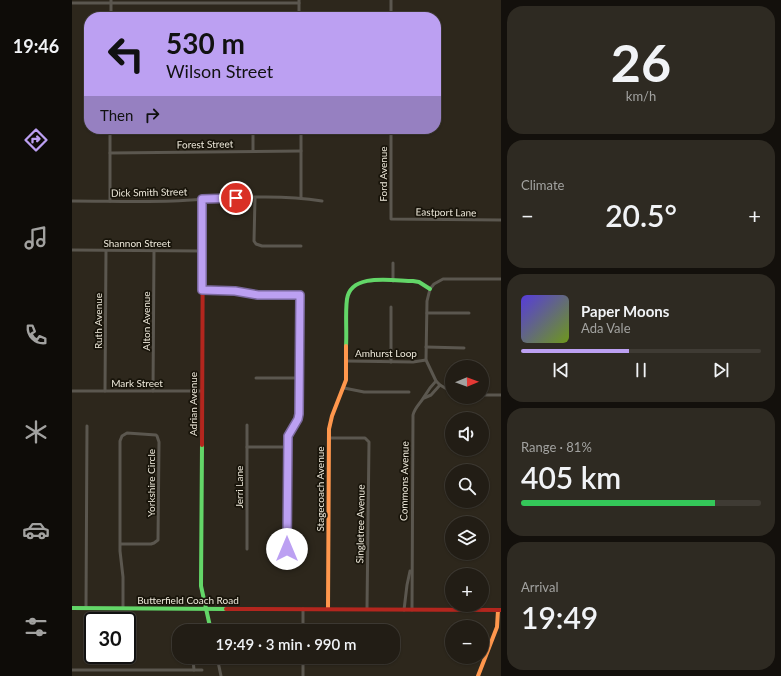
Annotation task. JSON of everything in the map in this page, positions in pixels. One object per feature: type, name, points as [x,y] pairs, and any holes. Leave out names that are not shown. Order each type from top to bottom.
[{"type":"street","points":[[391,0],[391,12]]},
{"type":"street","points":[[72,3],[299,2]]},
{"type":"street","points":[[110,134],[110,201]]},
{"type":"street","points":[[253,134],[253,151]]},
{"type":"street","points":[[301,134],[301,198]]},
{"type":"street","name":"Ford Avenue","points":[[391,134],[391,219]]},
{"type":"street","name":"Forest Street","points":[[110,153],[301,151]]},
{"type":"street","points":[[254,198],[254,241],[256,244],[262,246],[301,246]]},
{"type":"street","name":"Dick Smith Street","points":[[72,201],[301,198],[322,202]]},
{"type":"street","name":"Adrian Avenue","points":[[202,199],[201,586],[209,624]]},
{"type":"street","name":"Eastport Lane","points":[[391,219],[501,220]]},
{"type":"street","name":"Shannon Street","points":[[72,250],[202,251]]},
{"type":"street","name":"Ruth Avenue","points":[[105,391],[106,251]]},
{"type":"street","name":"Alton Avenue","points":[[153,391],[154,251]]},
{"type":"street","points":[[393,263],[393,281]]},
{"type":"street","points":[[445,388],[436,381],[426,360],[427,312],[428,295],[430,289],[434,284],[443,279],[501,279]]},
{"type":"street","name":"Amhurst Loop","points":[[346,372],[347,299],[350,290],[354,285],[363,281],[413,281],[419,282],[430,289]]},
{"type":"street","points":[[202,290],[235,291],[258,295],[300,295],[299,414],[298,419],[288,436],[287,549]]},
{"type":"street","points":[[391,307],[391,362]]},
{"type":"street","points":[[427,312],[469,313]]},
{"type":"street","points":[[426,347],[464,348]]},
{"type":"street","name":"Amhurst Loop","points":[[346,362],[413,362],[426,360]]},
{"type":"street","name":"Stagecoach Avenue","points":[[328,609],[329,438],[331,416],[344,388],[346,372]]},
{"type":"street","points":[[256,378],[299,378]]},
{"type":"street","name":"Commons Avenue","points":[[424,398],[427,390],[436,381]]},
{"type":"street","name":"Commons Avenue","points":[[412,610],[411,568],[413,415],[416,406],[424,398],[431,395],[440,385]]},
{"type":"street","points":[[344,388],[359,392],[409,392]]},
{"type":"street","name":"Mark Street","points":[[72,391],[202,391]]},
{"type":"street","points":[[489,396],[501,395]]},
{"type":"street","name":"Jerri Lane","points":[[246,549],[247,425]]},
{"type":"street","points":[[86,426],[86,608]]},
{"type":"street","name":"Yorkshire Circle","points":[[120,544],[154,544],[158,540],[159,442],[156,434],[127,434],[121,438],[120,544],[123,577],[123,608]]},
{"type":"street","name":"Singletree Avenue","points":[[329,438],[362,438],[367,440],[369,445],[367,610]]},
{"type":"street","points":[[247,447],[288,447]]},
{"type":"street","name":"Commons Avenue","points":[[404,610],[411,568]]},
{"type":"street","name":"Butterfield Coach Road","points":[[72,608],[500,610]]},
{"type":"street","points":[[303,609],[303,624]]},
{"type":"street","points":[[478,676],[497,627],[500,610]]},
{"type":"street","points":[[194,664],[194,670]]},
{"type":"street","points":[[219,664],[221,676]]},
{"type":"street","points":[[303,664],[303,676]]},
{"type":"street","points":[[72,670],[202,670]]},
{"type":"street","points":[[84,670],[84,676]]},
{"type":"street","points":[[121,670],[121,676]]},
{"type":"street","points":[[158,670],[158,676]]},
{"type":"traffic: fast","points":[[346,346],[347,299],[350,290],[356,285],[365,281],[374,280],[413,281],[419,282],[430,289]]},
{"type":"traffic: fast","points":[[202,445],[201,586],[209,624]]},
{"type":"traffic: fast","points":[[72,608],[226,609]]},
{"type":"traffic: slow","points":[[328,609],[329,429],[332,416],[346,380],[346,346]]},
{"type":"traffic: slow","points":[[478,676],[497,627],[498,610]]},
{"type":"traffic: jam","points":[[202,445],[203,199]]},
{"type":"traffic: jam","points":[[226,609],[501,610]]},
{"type":"route","points":[[236,198],[202,199],[202,290],[226,290],[258,295],[300,295],[299,414],[298,419],[288,436],[287,549]]}]
